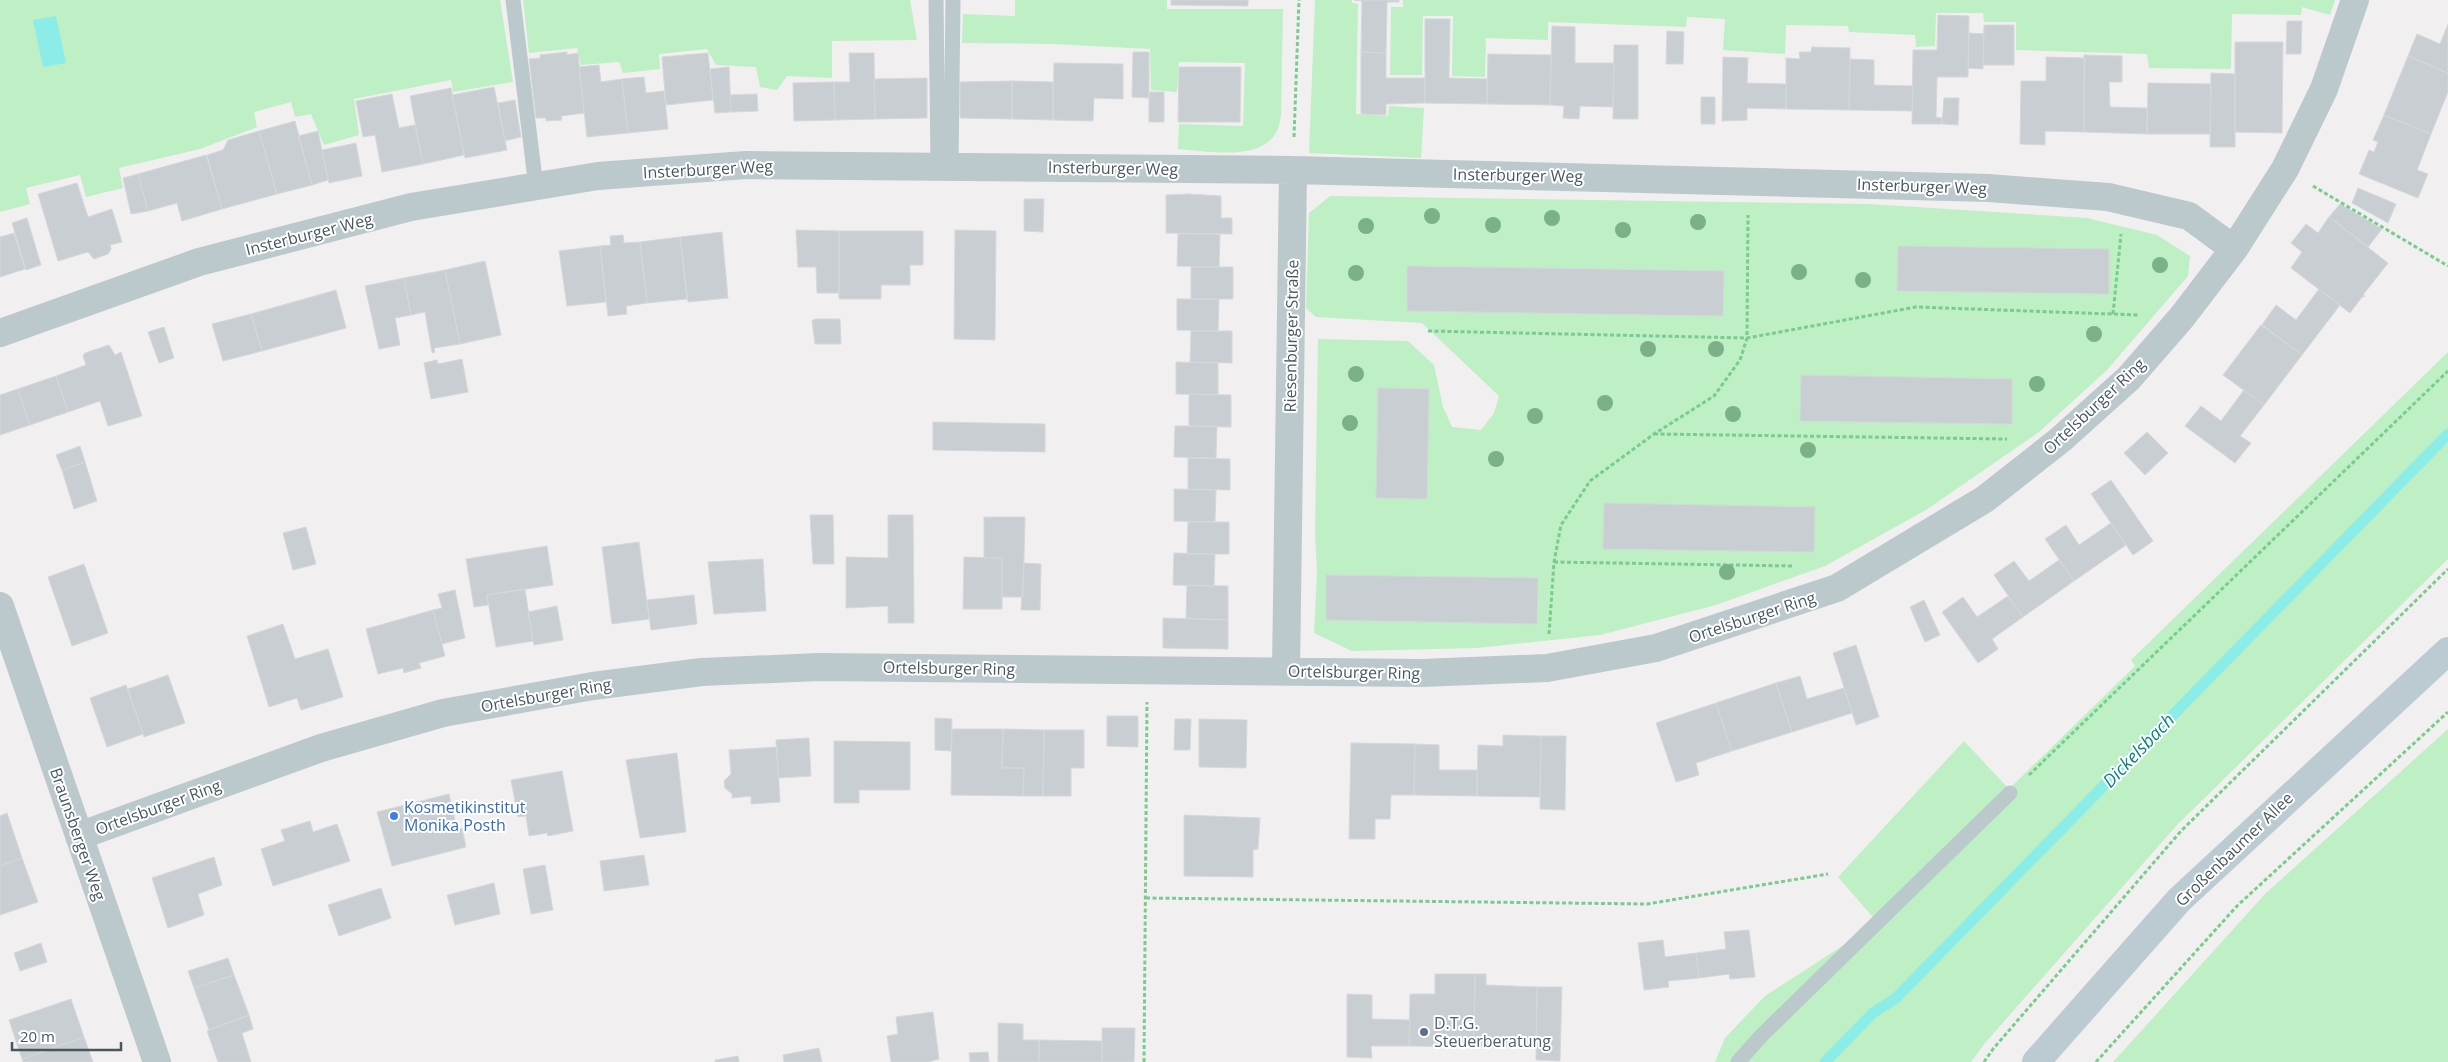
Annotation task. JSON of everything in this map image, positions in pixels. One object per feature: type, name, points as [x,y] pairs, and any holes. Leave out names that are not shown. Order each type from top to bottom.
[{"type":"main road","name":"Großenbaumer Allee","points":[[2036,1062],[2179,900],[2448,651]]},
{"type":"street","name":"Ortelsburger Ring","points":[[79,836],[321,748],[443,713],[593,686],[702,672],[819,667],[1422,673],[1548,668],[1656,648],[1837,588],[1985,499],[2060,440],[2129,378],[2182,317],[2234,249],[2285,169],[2324,89],[2355,0]]},
{"type":"street","name":"Insterburger Weg","points":[[0,333],[199,262],[411,207],[598,176],[746,165],[1293,170],[1748,180],[1988,188],[2108,197],[2189,216],[2234,249]]},
{"type":"street","name":"Riesenburger Straße","points":[[1286,671],[1293,170]]},
{"type":"street","name":"Braunsberger Weg","points":[[0,606],[157,1062]]},
{"type":"lane","points":[[514,0],[536,187]]},
{"type":"lane","points":[[936,0],[944,166]]},
{"type":"lane","points":[[944,166],[954,0]]},
{"type":"lane","points":[[1738,1062],[1761,1036],[2010,793]]},
{"type":"path","points":[[1293,170],[1299,0]]},
{"type":"path","points":[[2285,169],[2448,266]]},
{"type":"path","points":[[1548,668],[1554,562],[1561,525],[1590,481],[1654,434],[1714,396],[1740,360],[1747,338],[1748,180]]},
{"type":"path","points":[[2113,314],[2124,201]]},
{"type":"path","points":[[1428,331],[1747,338],[1916,307],[2182,317]]},
{"type":"path","points":[[2010,793],[2448,372]]},
{"type":"path","points":[[1654,434],[2011,439]]},
{"type":"path","points":[[1554,562],[1805,567],[1837,588]]},
{"type":"path","points":[[1984,1062],[1992,1049],[2181,832],[2448,569]]},
{"type":"path","points":[[1144,1062],[1147,671]]},
{"type":"path","points":[[2096,1062],[2237,906],[2448,712]]},
{"type":"path","points":[[1146,898],[1647,904],[1828,874]]},
{"type":"green space","points":[[0,0],[500,0],[513,82],[453,92],[451,80],[354,99],[359,135],[324,145],[311,114],[295,117],[291,102],[254,112],[257,127],[200,149],[119,168],[123,188],[86,197],[80,175],[26,188],[30,204],[0,212]]},
{"type":"green space","points":[[523,0],[910,0],[917,40],[832,41],[832,78],[787,76],[777,90],[760,87],[756,67],[716,65],[707,49],[659,54],[660,69],[623,73],[619,62],[581,65],[577,48],[529,53]]},
{"type":"green space","points":[[1015,0],[1167,0],[1167,9],[1283,9],[1281,116],[1277,131],[1270,141],[1246,151],[1218,152],[1178,149],[1179,124],[1243,126],[1245,63],[1179,62],[1177,92],[1151,90],[1150,49],[1054,44],[962,43],[963,14],[1015,16]]},
{"type":"green space","points":[[1315,0],[1352,0],[1352,3],[1358,4],[1356,114],[1388,116],[1389,106],[1424,108],[1421,158],[1309,153]]},
{"type":"green space","points":[[1403,0],[2335,0],[2330,15],[2302,7],[2301,15],[2232,14],[2231,69],[2149,68],[2147,54],[2016,50],[2016,22],[1984,22],[1983,13],[1936,13],[1935,46],[1916,47],[1915,35],[1849,32],[1848,26],[1786,25],[1785,54],[1723,50],[1725,19],[1687,17],[1686,27],[1548,22],[1548,40],[1486,38],[1485,77],[1452,76],[1453,16],[1423,16],[1422,75],[1390,75],[1391,7],[1403,7]]},
{"type":"green space","points":[[1330,196],[1869,204],[2087,218],[2157,235],[2190,256],[2188,276],[2107,370],[2039,432],[1926,510],[1825,566],[1716,605],[1600,635],[1477,648],[1352,651],[1314,633],[1317,572],[1315,534],[1318,339],[1408,341],[1434,365],[1443,407],[1452,427],[1481,430],[1494,413],[1499,396],[1422,323],[1316,317],[1306,308],[1309,213]]},
{"type":"green space","points":[[2448,352],[2448,559],[2177,825],[1985,1043],[1971,1062],[1715,1062],[1725,1038],[1765,996],[1878,923],[1838,877],[1964,741],[2009,789],[2135,666],[2131,660]]},
{"type":"green space","points":[[2448,729],[2448,1062],[2113,1062],[2266,893]]},
{"type":"water","points":[[56,16],[66,63],[43,67],[33,20]]},
{"type":"building","points":[[1171,0],[1248,0],[1248,6],[1171,5]]},
{"type":"building","points":[[1354,0],[1399,0],[1399,2],[1387,2],[1386,53],[1361,52],[1362,1]]},
{"type":"building","points":[[1938,15],[1969,16],[1968,77],[1937,77],[1936,117],[1942,118],[1942,124],[1912,124],[1913,50],[1937,50]]},
{"type":"building","points":[[1425,19],[1450,19],[1449,78],[1487,79],[1487,104],[1425,103]]},
{"type":"building","points":[[2287,21],[2302,21],[2301,54],[2286,54]]},
{"type":"building","points":[[2448,24],[2448,73],[2408,56],[2417,34],[2440,44]]},
{"type":"building","points":[[1984,25],[2014,25],[2014,65],[1983,65]]},
{"type":"building","points":[[1552,26],[1575,27],[1575,63],[1614,63],[1613,107],[1580,106],[1579,119],[1563,118],[1564,106],[1550,105]]},
{"type":"building","points":[[1667,31],[1684,32],[1683,64],[1666,64]]},
{"type":"building","points":[[1969,33],[1984,34],[1983,69],[1968,68]]},
{"type":"building","points":[[2235,42],[2283,42],[2282,133],[2235,132]]},
{"type":"building","points":[[1614,45],[1638,45],[1638,119],[1613,119]]},
{"type":"building","points":[[1812,47],[1850,48],[1849,110],[1786,109],[1786,58],[1800,59],[1799,52],[1811,52]]},
{"type":"building","points":[[567,52],[567,55],[578,53],[584,113],[561,116],[562,120],[546,121],[546,118],[536,118],[529,59],[540,58],[540,55]]},
{"type":"building","points":[[1133,52],[1149,52],[1149,98],[1132,97]]},
{"type":"building","points":[[1361,52],[1386,53],[1386,78],[1425,78],[1425,103],[1386,104],[1386,115],[1361,114]]},
{"type":"building","points":[[708,53],[713,100],[666,105],[662,57]]},
{"type":"building","points":[[849,53],[874,53],[875,119],[835,120],[834,82],[850,82]]},
{"type":"building","points":[[1488,54],[1551,55],[1550,105],[1487,104]]},
{"type":"building","points":[[2084,55],[2122,56],[2122,82],[2109,82],[2110,107],[2147,108],[2147,134],[2084,132]]},
{"type":"building","points":[[2408,56],[2448,73],[2448,92],[2431,134],[2384,115]]},
{"type":"building","points":[[1723,57],[1748,58],[1747,83],[1786,84],[1786,109],[1747,108],[1747,120],[1722,121]]},
{"type":"building","points":[[2046,57],[2085,58],[2084,132],[2045,131],[2045,145],[2020,144],[2021,81],[2046,81]]},
{"type":"building","points":[[1850,59],[1874,60],[1874,85],[1913,86],[1912,111],[1849,110]]},
{"type":"building","points":[[1054,63],[1123,64],[1123,99],[1094,98],[1093,121],[1053,120]]},
{"type":"building","points":[[599,65],[601,82],[622,79],[628,133],[587,137],[579,67]]},
{"type":"building","points":[[729,67],[731,112],[715,113],[710,69]]},
{"type":"building","points":[[1179,67],[1241,67],[1240,122],[1178,122]]},
{"type":"building","points":[[2211,73],[2235,74],[2235,147],[2210,147]]},
{"type":"building","points":[[644,77],[646,93],[664,91],[668,129],[628,133],[622,79]]},
{"type":"building","points":[[927,78],[927,118],[875,119],[874,79]]},
{"type":"building","points":[[1012,81],[1053,82],[1053,120],[1012,119]]},
{"type":"building","points":[[1012,81],[1012,119],[960,118],[960,82]]},
{"type":"building","points":[[834,82],[835,120],[794,121],[793,83]]},
{"type":"building","points":[[2148,83],[2211,84],[2210,134],[2147,134]]},
{"type":"building","points":[[494,87],[507,150],[465,158],[452,95]]},
{"type":"building","points":[[451,88],[464,155],[423,164],[410,96]]},
{"type":"building","points":[[1149,92],[1164,92],[1164,122],[1149,122]]},
{"type":"building","points":[[392,94],[399,128],[415,125],[423,164],[382,172],[375,135],[363,137],[356,101]]},
{"type":"building","points":[[757,94],[758,111],[731,112],[730,95]]},
{"type":"building","points":[[1701,97],[1715,97],[1715,124],[1701,124]]},
{"type":"building","points":[[1944,98],[1959,98],[1958,125],[1942,124]]},
{"type":"building","points":[[515,100],[521,137],[505,141],[498,103]]},
{"type":"building","points":[[2384,115],[2431,134],[2417,170],[2428,174],[2418,198],[2359,174],[2369,150],[2374,152],[2378,142],[2373,140]]},
{"type":"building","points":[[295,121],[312,185],[277,194],[259,131]]},
{"type":"building","points":[[259,131],[277,194],[222,209],[207,155],[223,150],[228,140]]},
{"type":"building","points":[[318,131],[328,180],[312,185],[298,136]]},
{"type":"building","points":[[356,143],[362,176],[329,183],[322,150]]},
{"type":"building","points":[[206,155],[222,209],[182,221],[177,203],[148,211],[138,174]]},
{"type":"building","points":[[138,174],[148,211],[131,214],[123,178]]},
{"type":"building","points":[[77,183],[88,217],[112,209],[122,242],[110,245],[111,249],[108,254],[94,259],[88,252],[58,261],[38,194]]},
{"type":"building","points":[[2358,188],[2396,204],[2388,223],[2352,203]]},
{"type":"building","points":[[1166,195],[1221,196],[1221,218],[1232,218],[1232,234],[1166,233]]},
{"type":"building","points":[[1024,199],[1044,199],[1043,232],[1024,231]]},
{"type":"building","points":[[2340,204],[2382,229],[2368,247],[2329,217]]},
{"type":"building","points":[[2329,217],[2388,263],[2363,295],[2365,296],[2362,297],[2350,313],[2291,268],[2302,252],[2291,243],[2306,224],[2318,233]]},
{"type":"building","points":[[27,218],[41,265],[26,270],[12,223]]},
{"type":"building","points":[[796,230],[839,231],[839,293],[817,293],[816,267],[798,267]]},
{"type":"building","points":[[955,230],[996,231],[995,340],[954,339]]},
{"type":"building","points":[[839,231],[923,231],[923,265],[910,265],[910,285],[881,285],[881,299],[839,299]]},
{"type":"building","points":[[722,232],[728,298],[688,302],[680,237]]},
{"type":"building","points":[[14,233],[25,269],[0,277],[0,237]]},
{"type":"building","points":[[1178,234],[1220,234],[1219,267],[1177,266]]},
{"type":"building","points":[[623,235],[624,243],[640,242],[647,303],[626,306],[627,314],[608,316],[600,246],[611,245],[610,236]]},
{"type":"building","points":[[680,237],[687,299],[647,303],[640,242]]},
{"type":"building","points":[[600,246],[606,302],[567,306],[559,251]]},
{"type":"building","points":[[1898,246],[2109,249],[2109,294],[1897,291]]},
{"type":"building","points":[[485,261],[501,335],[460,344],[445,270]]},
{"type":"building","points":[[1407,266],[1724,271],[1723,316],[1407,311]]},
{"type":"building","points":[[1191,267],[1233,267],[1233,299],[1191,299]]},
{"type":"building","points":[[445,270],[460,344],[434,348],[435,352],[432,353],[425,312],[411,315],[404,278]]},
{"type":"building","points":[[404,278],[411,315],[395,318],[400,345],[379,349],[365,286]]},
{"type":"building","points":[[2319,289],[2340,305],[2302,355],[2262,325],[2276,305],[2296,320]]},
{"type":"building","points":[[336,290],[346,328],[262,351],[251,314]]},
{"type":"building","points":[[1177,299],[1219,299],[1218,331],[1177,330]]},
{"type":"building","points":[[251,314],[262,351],[223,361],[212,324]]},
{"type":"building","points":[[815,319],[840,319],[841,344],[815,344],[812,321]]},
{"type":"building","points":[[2261,325],[2302,355],[2264,405],[2223,375]]},
{"type":"building","points":[[164,327],[174,358],[159,363],[148,332]]},
{"type":"building","points":[[1191,331],[1232,331],[1232,363],[1190,362]]},
{"type":"building","points":[[109,345],[115,355],[121,352],[142,416],[108,426],[100,401],[68,412],[56,376],[86,365],[83,356],[85,353]]},
{"type":"building","points":[[462,359],[468,392],[431,399],[424,363],[437,360],[438,364]]},
{"type":"building","points":[[1176,362],[1218,363],[1218,395],[1176,394]]},
{"type":"building","points":[[1801,375],[2012,379],[2012,424],[1800,421]]},
{"type":"building","points":[[56,376],[68,412],[30,425],[18,389]]},
{"type":"building","points":[[1378,388],[1429,389],[1427,499],[1376,498]]},
{"type":"building","points":[[18,389],[30,425],[0,435],[0,395]]},
{"type":"building","points":[[2244,390],[2264,405],[2240,436],[2251,443],[2235,463],[2185,426],[2201,406],[2221,421]]},
{"type":"building","points":[[1189,394],[1231,395],[1231,427],[1189,426]]},
{"type":"building","points":[[933,422],[1045,424],[1045,452],[933,450]]},
{"type":"building","points":[[1175,426],[1217,426],[1216,458],[1174,457]]},
{"type":"building","points":[[2147,432],[2168,453],[2145,475],[2124,453]]},
{"type":"building","points":[[80,446],[85,462],[62,470],[56,455]]},
{"type":"building","points":[[1188,458],[1230,459],[1230,490],[1188,489]]},
{"type":"building","points":[[85,462],[97,501],[74,509],[62,470]]},
{"type":"building","points":[[2111,480],[2153,541],[2133,555],[2091,494]]},
{"type":"building","points":[[1174,489],[1216,490],[1215,522],[1174,521]]},
{"type":"building","points":[[1604,503],[1815,507],[1814,552],[1603,549]]},
{"type":"building","points":[[810,515],[833,515],[834,564],[813,564]]},
{"type":"building","points":[[888,515],[913,515],[914,623],[888,623],[888,606],[846,608],[846,557],[888,558]]},
{"type":"building","points":[[984,517],[1025,517],[1023,597],[1002,597],[1002,558],[984,558]]},
{"type":"building","points":[[1188,522],[1229,522],[1229,554],[1187,554]]},
{"type":"building","points":[[2111,523],[2126,545],[2074,581],[2045,539],[2066,525],[2079,545]]},
{"type":"building","points":[[306,527],[316,564],[293,570],[283,533]]},
{"type":"building","points":[[639,542],[649,619],[612,624],[602,547]]},
{"type":"building","points":[[547,546],[553,585],[487,595],[488,605],[474,607],[466,559]]},
{"type":"building","points":[[1174,553],[1215,554],[1214,586],[1173,585]]},
{"type":"building","points":[[964,557],[1002,558],[1002,609],[963,609]]},
{"type":"building","points":[[763,559],[766,611],[714,614],[708,562]]},
{"type":"building","points":[[2059,560],[2074,581],[2023,617],[1994,575],[2014,561],[2029,581]]},
{"type":"building","points":[[1024,563],[1041,564],[1040,610],[1021,610]]},
{"type":"building","points":[[84,564],[108,633],[72,646],[48,577]]},
{"type":"building","points":[[1326,575],[1538,578],[1537,624],[1326,620]]},
{"type":"building","points":[[1187,585],[1228,586],[1228,620],[1186,618]]},
{"type":"building","points":[[525,589],[533,641],[496,647],[487,595]]},
{"type":"building","points":[[455,590],[465,638],[442,644],[433,610],[442,608],[438,594]]},
{"type":"building","points":[[694,595],[697,624],[651,630],[647,600]]},
{"type":"building","points":[[2008,596],[2023,617],[1992,639],[1998,649],[1978,663],[1942,612],[1963,597],[1977,617]]},
{"type":"building","points":[[1924,600],[1940,635],[1925,642],[1910,607]]},
{"type":"building","points":[[557,606],[563,640],[534,645],[528,612]]},
{"type":"building","points":[[433,610],[445,656],[419,663],[421,668],[404,673],[403,668],[378,674],[366,629]]},
{"type":"building","points":[[1163,618],[1228,620],[1228,649],[1163,648]]},
{"type":"building","points":[[283,624],[295,659],[328,649],[343,697],[301,710],[297,698],[269,707],[247,636]]},
{"type":"building","points":[[1856,645],[1879,717],[1856,725],[1833,653]]},
{"type":"building","points":[[168,675],[185,723],[144,737],[128,689]]},
{"type":"building","points":[[1800,676],[1807,699],[1844,688],[1852,713],[1792,732],[1776,683]]},
{"type":"building","points":[[1776,683],[1792,732],[1732,751],[1716,703]]},
{"type":"building","points":[[126,685],[143,734],[107,747],[90,698]]},
{"type":"building","points":[[1716,703],[1732,751],[1696,763],[1699,775],[1676,782],[1656,723]]},
{"type":"building","points":[[1107,716],[1138,716],[1138,747],[1107,746]]},
{"type":"building","points":[[935,718],[952,719],[951,751],[935,750]]},
{"type":"building","points":[[1175,719],[1191,719],[1190,750],[1174,750]]},
{"type":"building","points":[[1199,719],[1247,720],[1246,768],[1199,767]]},
{"type":"building","points":[[952,729],[1003,729],[1002,768],[1024,768],[1023,796],[951,795]]},
{"type":"building","points":[[1003,729],[1044,730],[1043,796],[1023,796],[1024,768],[1002,768]]},
{"type":"building","points":[[1044,730],[1084,730],[1084,768],[1071,768],[1071,796],[1043,796]]},
{"type":"building","points":[[1503,735],[1541,736],[1540,797],[1477,796],[1478,745],[1503,746]]},
{"type":"building","points":[[1541,736],[1566,736],[1565,810],[1540,809]]},
{"type":"building","points":[[809,738],[811,776],[778,778],[776,740]]},
{"type":"building","points":[[834,741],[910,742],[910,790],[859,790],[859,803],[834,803]]},
{"type":"building","points":[[1351,743],[1415,744],[1414,795],[1391,795],[1390,819],[1375,819],[1375,839],[1349,839]]},
{"type":"building","points":[[1415,744],[1439,745],[1439,770],[1477,770],[1477,796],[1414,795]]},
{"type":"building","points":[[777,747],[780,802],[751,804],[751,796],[732,798],[732,794],[725,788],[724,781],[731,774],[729,750]]},
{"type":"building","points":[[677,753],[686,832],[640,838],[626,760]]},
{"type":"building","points":[[562,771],[573,831],[548,836],[547,833],[529,836],[526,816],[518,817],[511,780]]},
{"type":"building","points":[[449,794],[457,829],[462,828],[466,847],[392,866],[377,812]]},
{"type":"building","points":[[7,813],[22,858],[0,866],[0,816]]},
{"type":"building","points":[[1184,815],[1260,818],[1258,849],[1253,850],[1253,877],[1184,876]]},
{"type":"building","points":[[310,821],[313,832],[337,824],[350,861],[273,886],[261,849],[285,841],[281,830]]},
{"type":"building","points":[[644,855],[649,885],[604,891],[600,861]]},
{"type":"building","points":[[214,857],[222,885],[198,894],[204,915],[168,928],[152,878]]},
{"type":"building","points":[[22,858],[38,902],[0,915],[0,866]]},
{"type":"building","points":[[545,865],[553,910],[531,914],[523,869]]},
{"type":"building","points":[[494,883],[500,914],[455,925],[447,895]]},
{"type":"building","points":[[381,888],[391,918],[339,936],[328,905]]},
{"type":"building","points":[[1749,930],[1755,977],[1730,979],[1729,974],[1699,978],[1696,953],[1726,949],[1724,932]]},
{"type":"building","points":[[1663,940],[1665,957],[1696,953],[1699,978],[1668,981],[1669,987],[1644,990],[1638,943]]},
{"type":"building","points":[[41,943],[47,962],[20,971],[14,953]]},
{"type":"building","points":[[228,958],[234,975],[194,988],[188,971]]},
{"type":"building","points":[[1435,974],[1475,974],[1474,1047],[1409,1046],[1410,994],[1435,994]]},
{"type":"building","points":[[1475,974],[1486,974],[1486,985],[1537,987],[1536,1047],[1474,1047]]},
{"type":"building","points":[[234,975],[249,1015],[209,1030],[194,988]]},
{"type":"building","points":[[1537,987],[1562,987],[1560,1061],[1536,1060]]},
{"type":"building","points":[[1347,994],[1372,995],[1372,1019],[1410,1020],[1409,1046],[1371,1046],[1372,1058],[1347,1057]]},
{"type":"building","points":[[71,999],[84,1037],[22,1059],[9,1020]]},
{"type":"building","points":[[933,1012],[939,1059],[928,1062],[891,1062],[887,1036],[898,1034],[896,1017]]},
{"type":"building","points":[[249,1015],[253,1029],[242,1033],[251,1062],[218,1062],[207,1031]]},
{"type":"building","points":[[998,1023],[1023,1024],[1023,1040],[1039,1040],[1039,1062],[998,1062]]},
{"type":"building","points":[[1102,1028],[1135,1028],[1134,1062],[1102,1062]]},
{"type":"building","points":[[84,1037],[93,1062],[23,1062],[22,1059]]},
{"type":"building","points":[[1039,1040],[1102,1041],[1102,1062],[1039,1062]]},
{"type":"building","points":[[819,1048],[822,1062],[784,1062],[783,1055]]},
{"type":"building","points":[[988,1052],[989,1062],[970,1062],[969,1053]]},
{"type":"building","points":[[738,1056],[739,1062],[715,1062],[715,1060]]},
{"type":"waterway","name":"Dickelsbach","points":[[1825,1062],[1873,1013],[1896,998],[2448,434]]},
{"type":"place","name":"Kosmetikinstitut Monika Posth","points":[[394,816]]},
{"type":"place","name":"D.T.G. Steuerberatung","points":[[1424,1032]]}]
